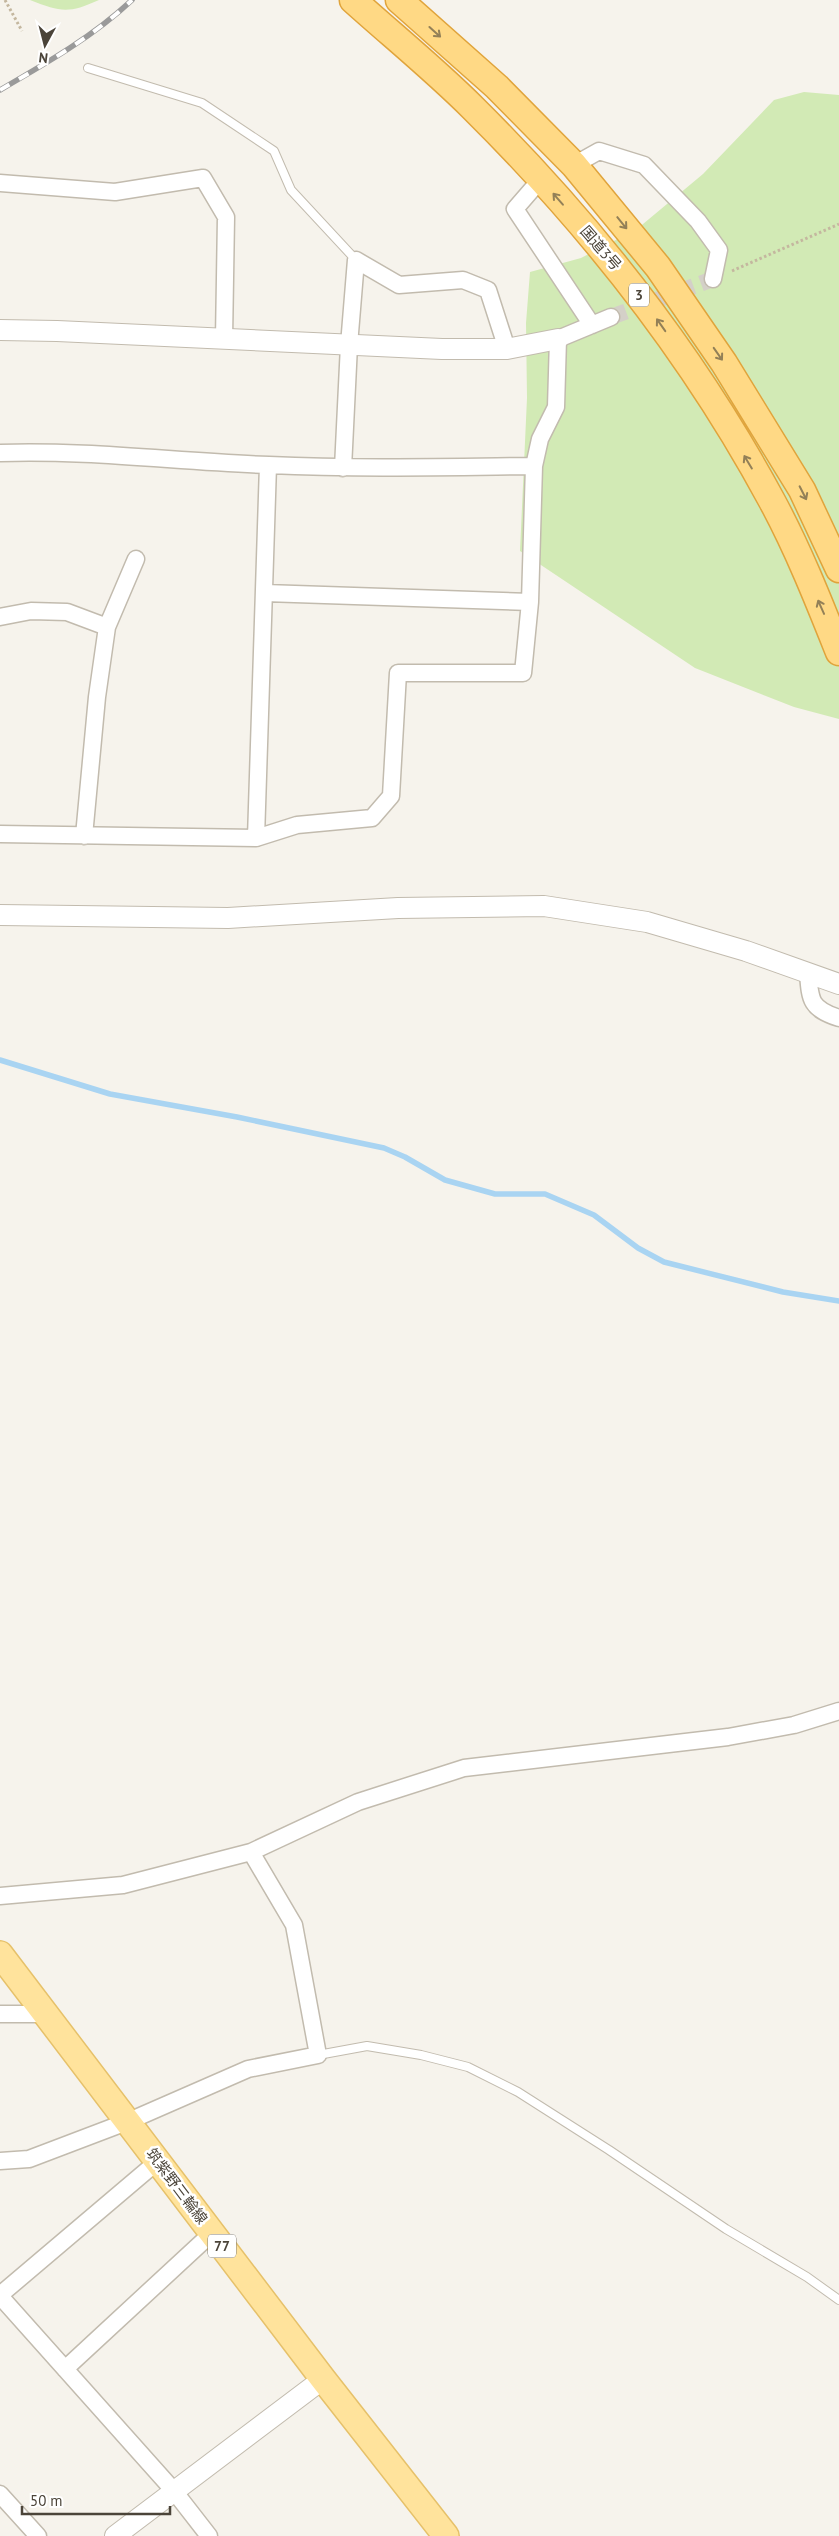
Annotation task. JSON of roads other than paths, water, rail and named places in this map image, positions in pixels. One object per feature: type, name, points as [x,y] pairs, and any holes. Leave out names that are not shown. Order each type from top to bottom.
[{"type":"highway","name":"国道3号","points":[[353,0],[473,107],[541,179],[632,285],[697,376],[772,502],[839,652]]},
{"type":"highway","name":"国道3号","points":[[399,0],[497,87],[574,165],[658,267],[724,363],[802,490],[839,568]]},
{"type":"main road","name":"筑紫野三輪線","points":[[0,1954],[129,2121],[212,2234],[323,2379],[446,2536]]},
{"type":"street","points":[[574,165],[599,150],[644,165],[698,221],[719,250],[713,279]]},
{"type":"street","points":[[0,183],[115,192],[203,178],[226,217],[224,339]]},
{"type":"street","points":[[541,179],[515,209],[592,325]]},
{"type":"street","points":[[343,468],[348,345],[356,260],[399,286],[463,280],[488,290],[507,349]]},
{"type":"street","points":[[0,330],[348,345],[507,349],[558,339],[611,317]]},
{"type":"street","points":[[0,834],[256,838],[297,825],[372,818],[391,796],[398,673],[523,673],[530,602],[534,466],[540,439],[556,407],[558,339]]},
{"type":"street","points":[[0,453],[49,451],[343,468],[534,466]]},
{"type":"street","points":[[256,838],[268,465]]},
{"type":"street","points":[[84,836],[97,697],[107,627],[136,559]]},
{"type":"street","points":[[265,593],[530,602]]},
{"type":"street","points":[[0,617],[31,611],[67,612],[107,627]]},
{"type":"street","points":[[0,915],[228,918],[398,908],[544,906],[647,922],[746,951],[839,984]]},
{"type":"street","points":[[808,973],[810,994],[814,1004],[821,1012],[839,1018]]},
{"type":"street","points":[[0,1896],[123,1885],[251,1852],[358,1802],[464,1768],[728,1737],[794,1725],[839,1711]]},
{"type":"street","points":[[0,2161],[29,2159],[129,2121],[248,2069],[318,2055],[294,1925],[251,1852]]},
{"type":"street","points":[[0,2014],[46,2014]]},
{"type":"street","points":[[158,2161],[0,2296],[174,2491],[209,2536]]},
{"type":"street","points":[[65,2369],[212,2234]]},
{"type":"street","points":[[114,2536],[323,2379]]},
{"type":"street","points":[[0,2494],[38,2536]]},
{"type":"lane","points":[[88,68],[202,103],[274,151],[291,190],[356,260]]},
{"type":"lane","points":[[318,2055],[366,2046],[421,2055],[468,2066],[518,2092],[609,2150],[726,2229],[807,2277],[839,2300]]},
{"type":"waterway","points":[[0,1060],[110,1094],[237,1117],[384,1148],[405,1157],[445,1180],[495,1194],[545,1194],[594,1215],[638,1248],[664,1262],[783,1292],[839,1301]]},
{"type":"tunnel","points":[[611,317],[713,279]]},
{"type":"railway","points":[[0,90],[52,60],[102,26],[132,0]]}]
